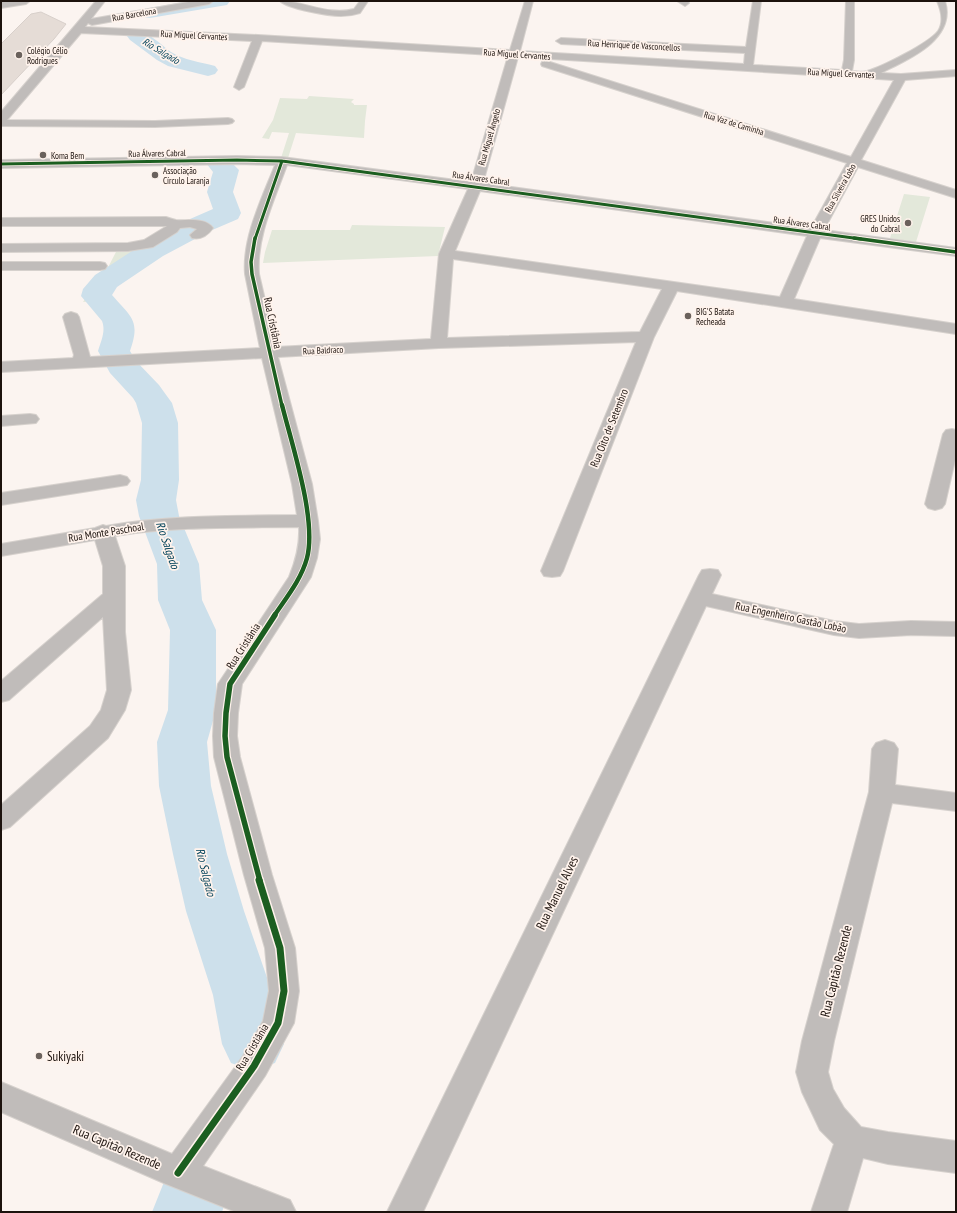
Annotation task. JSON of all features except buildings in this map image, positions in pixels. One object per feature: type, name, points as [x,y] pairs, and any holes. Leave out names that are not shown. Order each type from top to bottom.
[{"type":"street","points":[[1,5],[26,1]]},
{"type":"street","points":[[1,118],[101,1]]},
{"type":"street","name":"Rua Barcelona","points":[[81,26],[209,1]]},
{"type":"street","points":[[284,1],[311,9],[334,12],[357,11],[360,9],[364,1]]},
{"type":"street","name":"Rua Miguel Ângelo","points":[[439,343],[446,254],[476,185],[513,53],[522,40],[529,1]]},
{"type":"street","points":[[749,67],[757,1]]},
{"type":"street","points":[[846,74],[850,60],[850,1]]},
{"type":"street","points":[[868,75],[923,47],[941,34],[946,20],[941,1]]},
{"type":"street","points":[[323,19],[334,12]]},
{"type":"street","name":"Rua Miguel Cervantes","points":[[81,26],[258,38],[301,36],[513,53],[901,77],[956,73]]},
{"type":"street","points":[[301,36],[331,36]]},
{"type":"street","points":[[239,88],[258,38]]},
{"type":"street","name":"Rua Henrique de Vasconcellos","points":[[550,41],[750,50]]},
{"type":"street","name":"Rua Vaz de Caminha","points":[[513,53],[956,194]]},
{"type":"street","points":[[850,60],[887,65]]},
{"type":"street","name":"Rua Silveira Lobo","points":[[785,302],[815,232],[901,77]]},
{"type":"street","points":[[4,99],[18,98]]},
{"type":"street","points":[[1,123],[155,124],[228,121]]},
{"type":"street","name":"Rua Álvares Cabral","points":[[1,164],[224,160],[282,161],[476,185],[956,252]]},
{"type":"street","name":"Rua Cristiânia","points":[[178,1173],[254,1066],[278,1024],[284,991],[280,948],[258,875],[227,757],[225,736],[226,713],[230,684],[300,577],[307,558],[310,539],[302,484],[268,353],[252,274],[252,254],[255,238],[282,161]]},
{"type":"street","points":[[1,222],[166,221],[197,228]]},
{"type":"street","points":[[1,248],[141,245],[148,244],[172,229],[176,224]]},
{"type":"street","points":[[446,254],[785,302],[956,329]]},
{"type":"street","points":[[1,266],[100,266]]},
{"type":"street","name":"Rua Oito de Setembro","points":[[552,571],[646,336],[671,287]]},
{"type":"street","points":[[71,317],[84,363]]},
{"type":"street","name":"Rua Baldraco","points":[[1,368],[439,343],[646,336]]},
{"type":"street","points":[[1,422],[30,419]]},
{"type":"street","points":[[935,504],[950,470],[952,434]]},
{"type":"street","points":[[1,499],[120,481]]},
{"type":"street","name":"Rua Monte Paschoal","points":[[1,550],[103,531],[140,526],[201,522],[308,521]]},
{"type":"street","points":[[1,820],[98,732],[113,710],[119,690],[114,632],[114,566],[103,531]]},
{"type":"street","name":"Rua Engenheiro Gastão Lobão","points":[[704,586],[834,628],[859,631],[911,628],[956,629]]},
{"type":"street","name":"Rua Manuel Alves","points":[[405,1212],[704,586]]},
{"type":"street","points":[[1,694],[45,654],[115,595]]},
{"type":"street","name":"Rua Capitão Rezende","points":[[852,1140],[832,1119],[818,1092],[812,1072],[818,1042],[882,792],[885,749]]},
{"type":"street","points":[[882,792],[956,802]]},
{"type":"street","name":"Rua Capitão Rezende","points":[[1,1097],[178,1173],[278,1212]]},
{"type":"street","points":[[830,1212],[852,1140],[888,1148],[956,1157]]},
{"type":"shaded area","points":[[309,96],[354,99],[351,102],[354,105],[367,105],[364,138],[296,133],[288,158],[281,158],[289,133],[272,132],[269,139],[262,138],[273,120],[280,98],[307,99]]},
{"type":"shaded area","name":"GRES Unidos do Cabral","points":[[904,194],[930,197],[916,242],[890,238]]},
{"type":"shaded area","points":[[352,225],[445,227],[438,256],[263,263],[272,230],[350,230]]},
{"type":"shaded area","points":[[117,250],[161,250],[151,256],[136,270],[130,270],[101,292],[101,295],[106,300],[112,300],[119,313],[128,321],[125,321],[126,326],[122,343],[125,343],[123,354],[112,354],[111,343],[113,342],[112,339],[115,336],[113,331],[117,330],[116,322],[111,323],[95,301],[83,302],[97,281],[101,281]]},
{"type":"waterway","name":"Rio Salgado","points":[[150,13],[221,1]]},
{"type":"waterway","name":"Rio Salgado","points":[[137,36],[164,56],[175,62],[208,70]]},
{"type":"waterway","name":"Rio Salgado","points":[[218,163],[226,170],[220,192],[228,213],[200,225],[153,250],[106,281],[98,289],[96,296],[117,320],[119,325],[120,332],[114,351],[122,366],[147,392],[154,403],[160,423],[160,480],[156,500],[159,516],[178,564],[180,600],[193,630],[192,710],[182,742],[185,786],[200,854],[215,911],[243,995],[253,1044]]},
{"type":"waterway","name":"Rio Salgado","points":[[187,1212],[193,1195]]},
{"type":"cycle path","points":[[1,164],[237,160],[282,161],[956,252]]},
{"type":"cycle path","points":[[178,1173],[254,1066],[278,1023],[284,991],[280,948],[258,875],[227,757],[225,736],[226,713],[230,684],[300,577],[307,558],[310,539],[302,484],[269,353],[252,274],[251,262],[255,238],[282,161]]},
{"type":"place","name":"Colégio Célio Rodrigues","points":[[19,55]]},
{"type":"place","name":"Koma Bem","points":[[43,155]]},
{"type":"place","name":"Associação Círculo Laranja","points":[[155,175]]},
{"type":"place","name":"GRES Unidos do Cabral","points":[[908,223]]},
{"type":"place","name":"BIG'S Batata Recheada","points":[[688,316]]},
{"type":"place","name":"Sukiyaki","points":[[39,1056]]}]
